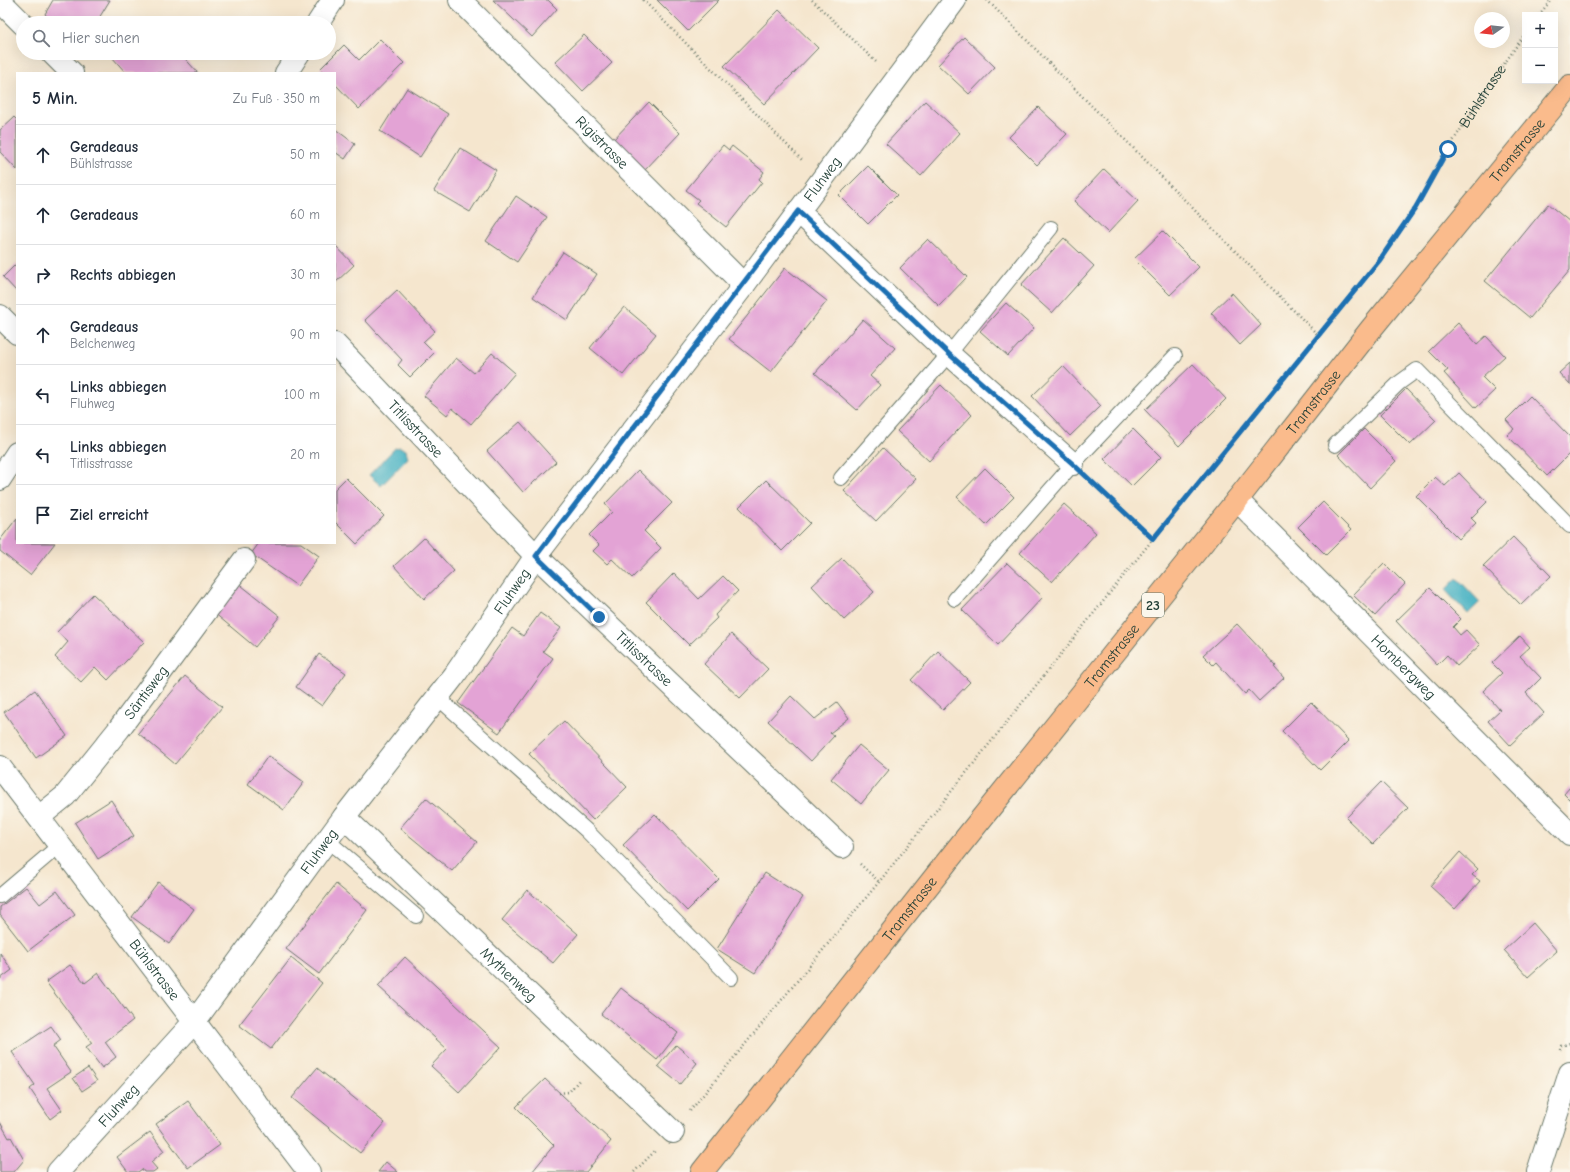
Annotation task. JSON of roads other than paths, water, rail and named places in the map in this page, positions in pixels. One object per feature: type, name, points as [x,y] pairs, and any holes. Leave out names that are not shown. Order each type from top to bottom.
[{"type":"main road","name":"Tramstrasse","points":[[702,1172],[952,855],[1237,500],[1371,329],[1570,86]]},
{"type":"street","points":[[323,16],[333,0]]},
{"type":"street","name":"Rigistrasse","points":[[460,0],[744,285]]},
{"type":"street","name":"Fluhweg","points":[[58,1172],[195,1021],[344,817],[437,697],[536,556],[744,285],[954,0]]},
{"type":"street","points":[[0,1],[16,17]]},
{"type":"street","points":[[59,60],[71,72]]},
{"type":"street","points":[[287,72],[294,60]]},
{"type":"street","points":[[798,211],[949,354],[1073,464]]},
{"type":"street","points":[[0,316],[16,332]]},
{"type":"street","name":"Titlisstrasse","points":[[336,345],[536,556],[842,847]]},
{"type":"street","points":[[0,479],[16,455]]},
{"type":"street","name":"Hombergweg","points":[[1237,500],[1570,834]]},
{"type":"street","name":"Säntisweg","points":[[39,817],[65,796],[90,765],[244,560]]},
{"type":"street","name":"Bühlstrasse","points":[[0,767],[309,1172]]},
{"type":"street","name":"Mythenweg","points":[[344,817],[673,1132]]},
{"type":"street","points":[[1538,1172],[1570,1073]]},
{"type":"lane","points":[[841,478],[949,354],[1051,228]]},
{"type":"lane","points":[[955,599],[1073,464],[1175,356]]},
{"type":"lane","points":[[1335,445],[1399,383],[1417,370],[1570,526]]},
{"type":"lane","points":[[437,697],[588,830],[731,978]]},
{"type":"lane","points":[[327,840],[416,916]]},
{"type":"lane","points":[[0,896],[60,845]]},
{"type":"water","points":[[400,447],[406,450],[408,458],[381,486],[369,475],[395,448]]},
{"type":"water","points":[[1457,578],[1480,602],[1468,614],[1445,590]]}]
